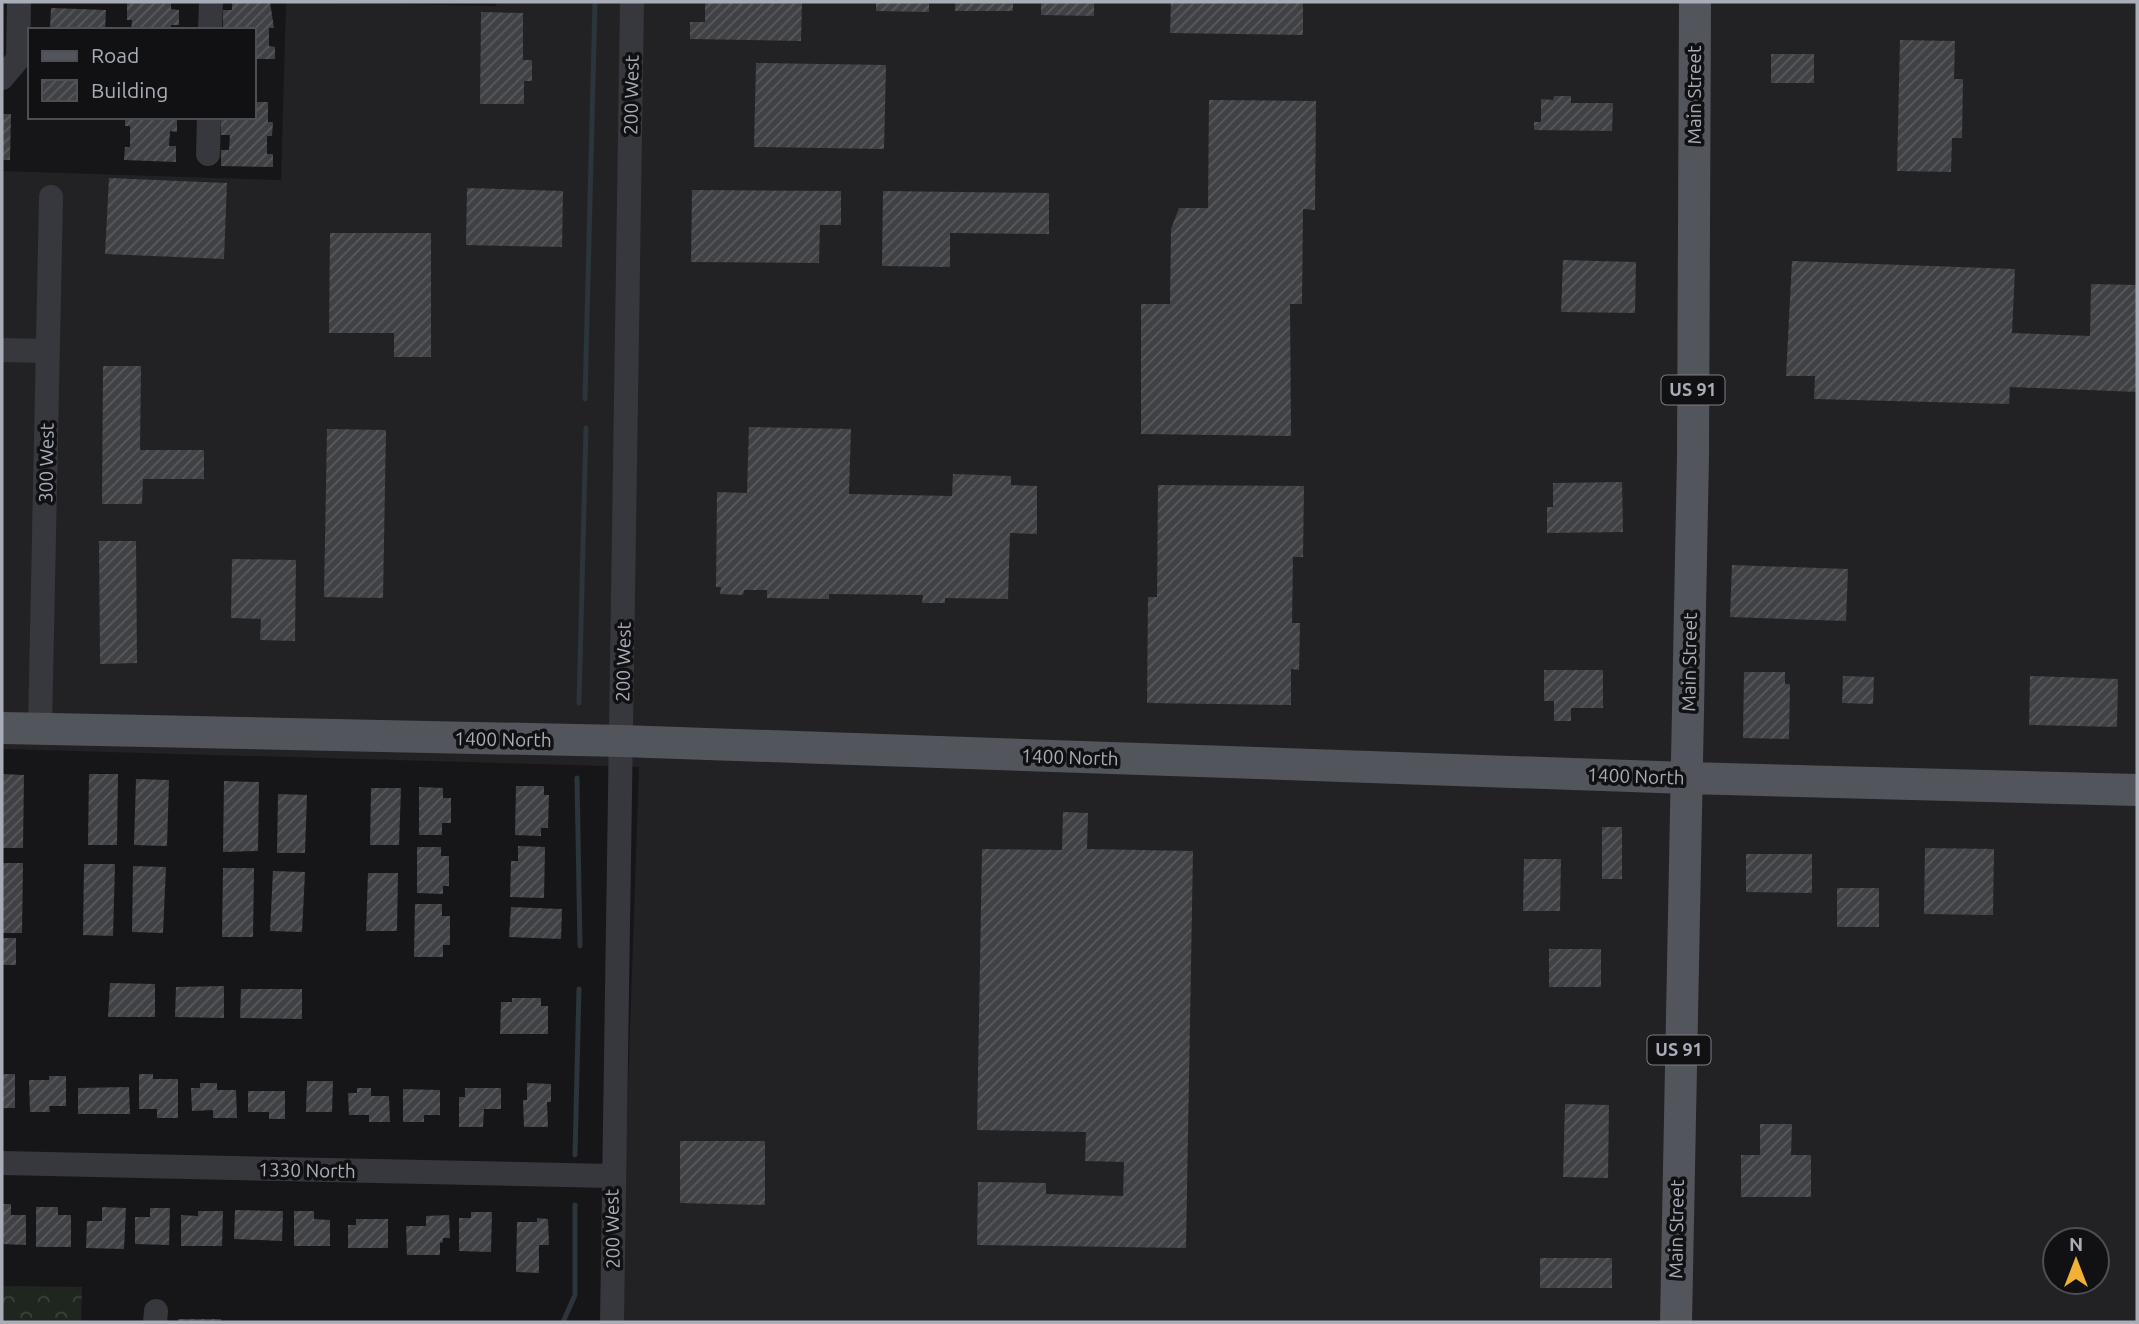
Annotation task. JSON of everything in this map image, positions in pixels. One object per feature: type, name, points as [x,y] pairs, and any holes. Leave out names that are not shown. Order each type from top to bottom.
[{"type":"main road","name":"Main Street","points":[[1676,1322],[1678,1070],[1687,778],[1696,2]]},
{"type":"main road","name":"1400 North","points":[[2,728],[622,741],[1687,778],[2137,790]]},
{"type":"street","points":[[4,77],[18,59],[19,2]]},
{"type":"street","points":[[210,28],[211,2]]},
{"type":"street","name":"200 West","points":[[611,1322],[611,1176],[622,741],[632,2]]},
{"type":"street","points":[[208,154],[209,119]]},
{"type":"street","name":"300 West","points":[[40,729],[51,197]]},
{"type":"street","points":[[2,350],[48,351]]},
{"type":"street","name":"1330 North","points":[[2,1163],[611,1176]]},
{"type":"shaded area","points":[[286,2],[496,6],[497,2],[2137,2],[2137,1322],[620,1322],[639,767],[2,749],[2,171],[281,180]]},
{"type":"green space","points":[[2,1286],[82,1287],[81,1322],[2,1322]]},
{"type":"building","points":[[171,2],[171,9],[179,10],[179,25],[171,25],[171,28],[131,28],[132,20],[127,20],[127,3]]},
{"type":"building","points":[[232,2],[270,2],[274,28],[269,28],[269,46],[275,47],[275,59],[256,59],[256,28],[223,27],[223,10],[232,10]]},
{"type":"building","points":[[705,2],[802,2],[801,41],[690,39],[690,22],[705,22]]},
{"type":"building","points":[[876,2],[929,2],[929,12],[876,11]]},
{"type":"building","points":[[955,2],[1013,2],[1013,11],[955,11]]},
{"type":"building","points":[[1041,2],[1094,2],[1094,16],[1041,15]]},
{"type":"building","points":[[1171,2],[1303,2],[1303,35],[1170,33]]},
{"type":"building","points":[[51,8],[106,10],[105,28],[50,27]]},
{"type":"building","points":[[481,12],[523,13],[523,60],[532,60],[532,81],[524,81],[524,104],[480,104]]},
{"type":"building","points":[[1900,40],[1955,41],[1954,79],[1963,79],[1962,138],[1952,138],[1951,172],[1897,171]]},
{"type":"building","points":[[1771,54],[1814,54],[1814,83],[1771,83]]},
{"type":"building","points":[[756,63],[886,65],[884,149],[754,147]]},
{"type":"building","points":[[1554,96],[1571,96],[1571,103],[1613,103],[1612,131],[1534,130],[1534,122],[1541,122],[1541,99],[1553,100]]},
{"type":"building","points":[[1209,100],[1316,101],[1315,210],[1303,209],[1302,304],[1290,304],[1291,436],[1141,434],[1141,304],[1170,304],[1171,229],[1179,208],[1208,208]]},
{"type":"building","points":[[256,102],[268,102],[268,122],[273,122],[272,136],[267,136],[267,154],[273,154],[273,167],[221,166],[221,150],[229,150],[230,135],[221,135],[221,119],[256,119]]},
{"type":"building","points":[[2,114],[11,114],[10,160],[2,160]]},
{"type":"building","points":[[125,119],[177,119],[177,132],[170,131],[169,146],[176,146],[176,162],[124,160],[125,147],[130,147],[130,126],[125,126]]},
{"type":"building","points":[[109,178],[227,183],[224,259],[105,254]]},
{"type":"building","points":[[467,188],[563,191],[562,247],[466,245]]},
{"type":"building","points":[[692,190],[841,191],[841,225],[820,225],[819,263],[691,262]]},
{"type":"building","points":[[883,191],[1049,193],[1049,234],[950,233],[950,267],[882,266]]},
{"type":"building","points":[[330,233],[431,233],[431,357],[394,357],[394,333],[329,333]]},
{"type":"building","points":[[1563,260],[1636,262],[1635,313],[1561,312]]},
{"type":"building","points":[[1792,261],[2015,269],[2012,333],[2090,336],[2091,284],[2137,285],[2137,392],[2010,387],[2009,404],[1814,399],[1815,376],[1786,376]]},
{"type":"building","points":[[103,366],[141,366],[140,450],[204,450],[204,479],[143,479],[142,504],[102,504]]},
{"type":"building","points":[[749,427],[851,429],[849,494],[952,496],[953,474],[1011,476],[1011,485],[1037,486],[1037,534],[1010,533],[1008,599],[945,598],[945,603],[922,603],[923,595],[829,594],[829,599],[767,598],[767,590],[744,590],[743,595],[720,594],[721,587],[716,587],[717,492],[747,493]]},
{"type":"building","points":[[327,429],[386,430],[383,598],[324,597]]},
{"type":"building","points":[[1622,482],[1623,532],[1547,533],[1547,507],[1553,507],[1553,483]]},
{"type":"building","points":[[1158,485],[1304,486],[1303,557],[1293,557],[1292,623],[1300,623],[1299,670],[1291,669],[1291,705],[1147,703],[1148,597],[1157,597]]},
{"type":"building","points":[[99,541],[136,541],[137,663],[100,664]]},
{"type":"building","points":[[232,559],[296,560],[295,641],[260,640],[261,619],[231,618]]},
{"type":"building","points":[[1732,565],[1848,569],[1846,621],[1730,617]]},
{"type":"building","points":[[1544,670],[1603,670],[1603,708],[1571,708],[1571,721],[1554,721],[1554,701],[1544,701]]},
{"type":"building","points":[[1744,672],[1785,672],[1785,684],[1790,684],[1789,739],[1743,738]]},
{"type":"building","points":[[1843,676],[1874,677],[1873,704],[1842,703]]},
{"type":"building","points":[[2030,676],[2118,679],[2117,727],[2029,725]]},
{"type":"building","points":[[2,774],[24,775],[23,848],[2,848]]},
{"type":"building","points":[[89,774],[118,774],[117,845],[88,845]]},
{"type":"building","points":[[136,779],[169,780],[167,846],[134,845]]},
{"type":"building","points":[[224,781],[259,782],[258,851],[223,852]]},
{"type":"building","points":[[516,786],[544,786],[544,795],[549,795],[548,828],[541,828],[541,836],[515,835]]},
{"type":"building","points":[[419,787],[443,788],[443,798],[451,798],[451,823],[442,823],[442,835],[419,835]]},
{"type":"building","points":[[371,788],[401,788],[399,845],[370,845]]},
{"type":"building","points":[[278,794],[307,795],[305,853],[277,853]]},
{"type":"building","points":[[1063,812],[1088,813],[1087,849],[1193,851],[1186,1248],[977,1245],[978,1182],[1046,1183],[1046,1194],[1123,1196],[1124,1162],[1085,1161],[1086,1132],[977,1130],[982,849],[1062,850]]},
{"type":"building","points":[[1602,827],[1622,827],[1622,879],[1602,879]]},
{"type":"building","points":[[518,846],[545,847],[544,898],[510,897],[511,861],[518,861]]},
{"type":"building","points":[[417,847],[441,847],[441,856],[449,856],[449,886],[443,886],[443,894],[417,893]]},
{"type":"building","points":[[1925,848],[1994,849],[1993,915],[1924,914]]},
{"type":"building","points":[[1746,854],[1812,854],[1812,893],[1746,892]]},
{"type":"building","points":[[1524,859],[1561,859],[1560,911],[1523,911]]},
{"type":"building","points":[[2,863],[23,863],[22,933],[2,933]]},
{"type":"building","points":[[84,864],[115,864],[113,936],[83,935]]},
{"type":"building","points":[[133,866],[166,867],[163,933],[132,932]]},
{"type":"building","points":[[223,868],[254,868],[253,937],[222,937]]},
{"type":"building","points":[[273,871],[305,872],[302,932],[270,931]]},
{"type":"building","points":[[368,873],[398,873],[397,931],[366,931]]},
{"type":"building","points":[[1837,888],[1879,888],[1879,927],[1837,927]]},
{"type":"building","points":[[415,904],[442,904],[442,916],[450,916],[450,945],[443,945],[443,957],[414,957]]},
{"type":"building","points":[[511,907],[562,909],[561,939],[509,937]]},
{"type":"building","points":[[2,938],[16,938],[16,965],[2,965]]},
{"type":"building","points":[[1549,949],[1601,949],[1601,987],[1549,987]]},
{"type":"building","points":[[110,983],[155,984],[155,1017],[108,1017]]},
{"type":"building","points":[[224,986],[224,1018],[175,1017],[176,987]]},
{"type":"building","points":[[241,989],[302,989],[302,1019],[240,1018]]},
{"type":"building","points":[[512,998],[541,998],[541,1006],[548,1006],[548,1034],[500,1034],[501,1002],[512,1002]]},
{"type":"building","points":[[2,1074],[15,1074],[15,1108],[2,1108]]},
{"type":"building","points":[[139,1074],[153,1074],[153,1079],[178,1079],[178,1118],[157,1118],[157,1109],[139,1109]]},
{"type":"building","points":[[49,1076],[66,1076],[66,1106],[49,1106],[50,1112],[30,1112],[29,1080],[49,1080]]},
{"type":"building","points":[[307,1081],[333,1081],[332,1112],[306,1112]]},
{"type":"building","points":[[200,1083],[217,1083],[217,1090],[236,1090],[237,1118],[213,1118],[213,1110],[192,1111],[191,1088],[200,1088]]},
{"type":"building","points":[[527,1083],[551,1084],[551,1102],[547,1102],[548,1127],[524,1127],[523,1100],[527,1100]]},
{"type":"building","points":[[129,1087],[130,1114],[78,1114],[78,1088]]},
{"type":"building","points":[[357,1088],[371,1088],[371,1096],[389,1096],[390,1122],[369,1122],[369,1115],[349,1115],[348,1093],[357,1093]]},
{"type":"building","points":[[465,1088],[501,1088],[501,1109],[484,1109],[483,1127],[459,1127],[459,1097],[465,1097]]},
{"type":"building","points":[[403,1089],[440,1090],[440,1115],[424,1115],[424,1122],[403,1122]]},
{"type":"building","points":[[248,1091],[285,1091],[285,1119],[269,1119],[269,1112],[248,1112]]},
{"type":"building","points":[[1565,1104],[1609,1105],[1608,1178],[1563,1177]]},
{"type":"building","points":[[1760,1124],[1792,1124],[1791,1155],[1811,1155],[1811,1197],[1741,1197],[1741,1155],[1760,1155]]},
{"type":"building","points":[[680,1141],[765,1141],[765,1205],[680,1203]]},
{"type":"building","points":[[2,1204],[11,1204],[11,1215],[26,1215],[26,1245],[2,1244]]},
{"type":"building","points":[[36,1207],[58,1207],[58,1215],[71,1215],[71,1247],[36,1247]]},
{"type":"building","points":[[102,1207],[126,1208],[124,1249],[86,1248],[87,1221],[102,1221]]},
{"type":"building","points":[[150,1208],[170,1208],[169,1245],[135,1244],[135,1217],[150,1217]]},
{"type":"building","points":[[235,1210],[283,1211],[282,1241],[234,1239]]},
{"type":"building","points":[[198,1211],[223,1211],[222,1246],[181,1246],[181,1215],[198,1216]]},
{"type":"building","points":[[294,1211],[314,1211],[314,1219],[330,1220],[330,1246],[294,1246]]},
{"type":"building","points":[[471,1212],[492,1212],[491,1252],[459,1251],[459,1218],[471,1218]]},
{"type":"building","points":[[449,1215],[450,1238],[443,1238],[440,1243],[440,1255],[407,1255],[406,1226],[426,1226],[426,1216]]},
{"type":"building","points":[[537,1218],[548,1219],[549,1245],[539,1245],[539,1273],[516,1272],[517,1222],[537,1222]]},
{"type":"building","points":[[356,1219],[388,1219],[388,1248],[348,1248],[348,1225],[356,1225]]},
{"type":"building","points":[[1540,1258],[1612,1258],[1612,1288],[1540,1288]]},
{"type":"building","points":[[178,1319],[221,1319],[221,1322],[178,1322]]},
{"type":"waterway","points":[[585,399],[595,2]]},
{"type":"waterway","points":[[579,703],[586,428]]},
{"type":"waterway","points":[[577,778],[580,946]]},
{"type":"waterway","points":[[575,1155],[579,989]]},
{"type":"waterway","points":[[563,1322],[575,1295],[575,1205]]}]
